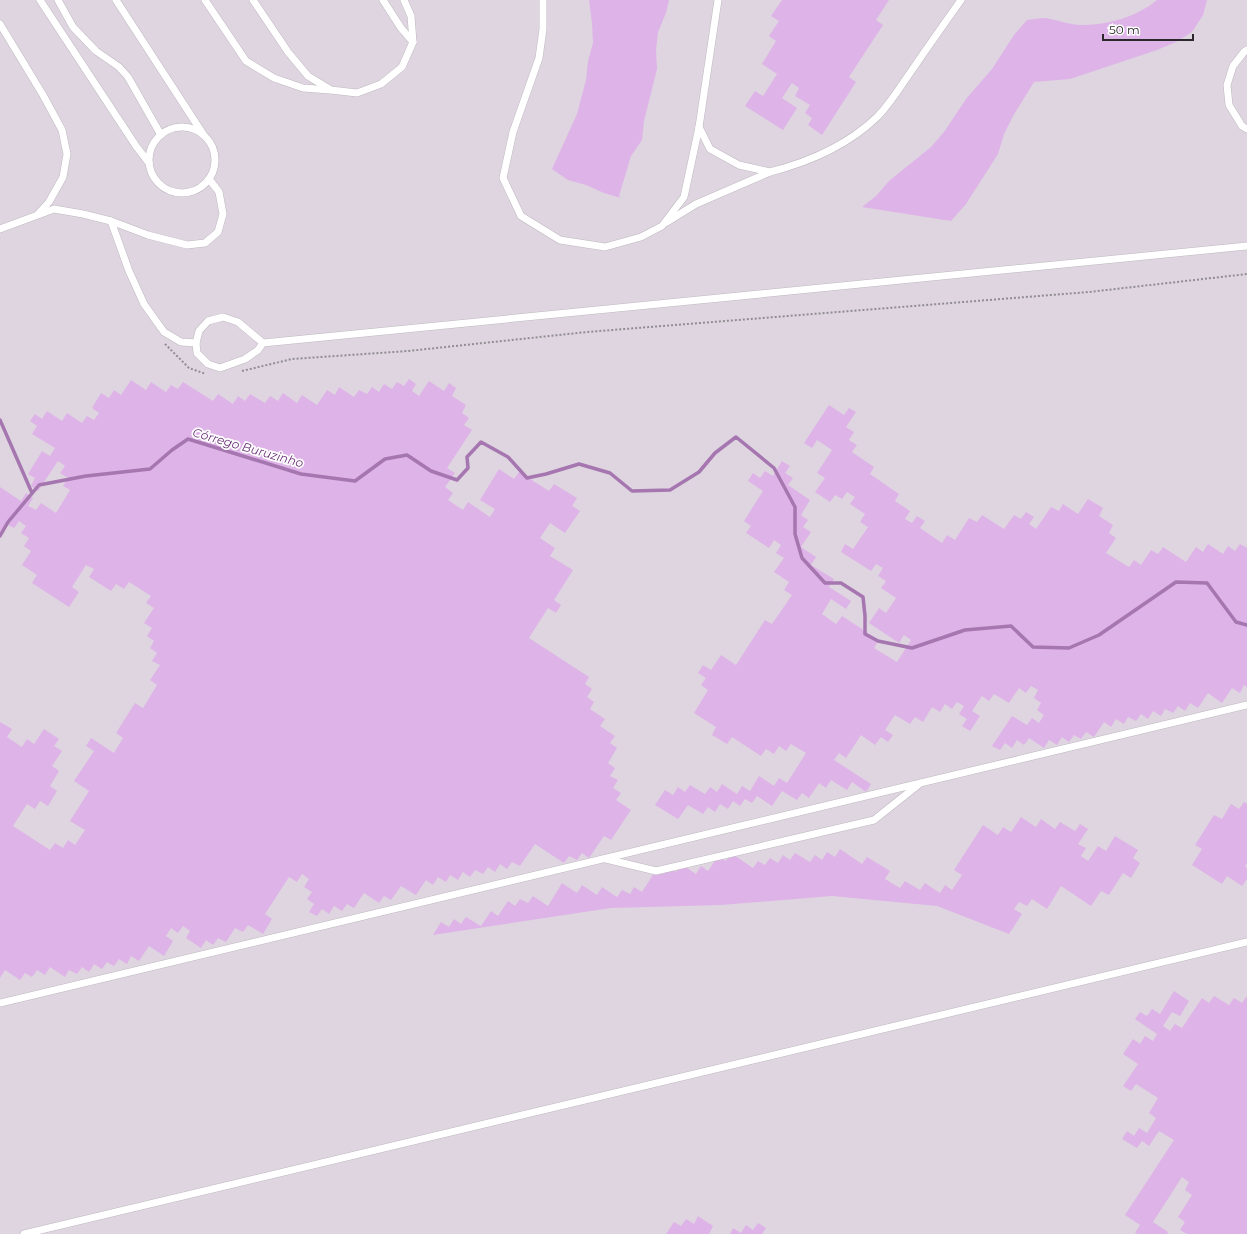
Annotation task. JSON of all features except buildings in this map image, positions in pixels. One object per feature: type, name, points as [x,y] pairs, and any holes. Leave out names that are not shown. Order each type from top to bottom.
[{"type":"lane","points":[[40,0],[136,146],[149,162],[154,178],[159,184],[173,192],[189,192],[203,185],[209,179],[214,164],[214,156],[209,142],[116,0]]},
{"type":"lane","points":[[58,0],[73,27],[96,51],[119,67],[128,78],[161,135]]},
{"type":"lane","points":[[205,0],[246,61],[274,78],[303,88],[357,92],[381,84],[402,67],[413,42],[411,16],[404,0]]},
{"type":"lane","points":[[253,0],[288,52],[308,76],[332,90]]},
{"type":"lane","points":[[383,0],[401,28],[413,42]]},
{"type":"lane","points":[[543,0],[543,29],[539,58],[513,132],[504,178],[521,216],[560,240],[605,247],[640,237],[662,226],[696,204],[770,172],[792,167],[820,156],[853,137],[878,116],[961,0]]},
{"type":"lane","points":[[662,226],[684,197],[699,127],[718,0]]},
{"type":"lane","points":[[0,24],[44,95],[62,130],[67,154],[63,177],[49,202],[38,215]]},
{"type":"lane","points":[[1247,50],[1233,66],[1227,85],[1229,105],[1242,126],[1247,129]]},
{"type":"lane","points":[[699,127],[710,149],[739,165],[770,172]]},
{"type":"lane","points":[[149,162],[152,147],[161,135],[168,131],[183,128],[191,129],[204,136]]},
{"type":"lane","points":[[0,229],[54,209],[111,221],[148,234],[187,245],[205,243],[218,232],[223,214],[219,192],[209,179]]},
{"type":"lane","points":[[111,221],[129,271],[144,304],[164,332],[181,342],[196,343]]},
{"type":"lane","points":[[263,343],[258,350],[245,359],[220,368],[208,364],[202,359],[197,353],[196,343],[199,331],[208,321],[223,317],[238,322],[263,343],[1247,246]]},
{"type":"lane","points":[[0,1003],[1247,705]]},
{"type":"lane","points":[[604,858],[656,871],[874,820],[921,783]]},
{"type":"lane","points":[[24,1234],[1247,942]]},
{"type":"path","points":[[239,372],[292,359],[408,351],[586,332],[1089,292],[1247,274]]},
{"type":"path","points":[[164,332],[164,344],[189,368],[204,374],[211,374]]},
{"type":"shaded area","points":[[0,0],[1247,0],[1247,1234],[0,1234]]},
{"type":"shaded area","points":[[589,0],[669,0],[666,13],[658,32],[656,50],[657,69],[644,121],[642,140],[631,156],[619,196],[621,198],[568,180],[552,169],[577,114],[586,80],[588,61],[593,43]]},
{"type":"shaded area","points":[[782,0],[889,0],[876,20],[883,25],[849,77],[856,82],[822,135],[808,125],[812,118],[805,113],[810,105],[795,96],[799,88],[792,83],[782,98],[797,108],[783,130],[745,106],[755,91],[763,96],[777,74],[762,64],[776,41],[769,36],[779,21],[771,16]]},
{"type":"shaded area","points":[[1157,0],[1207,0],[1203,15],[1192,32],[1176,42],[1157,50],[1070,79],[1034,82],[1004,134],[998,154],[966,204],[951,221],[862,207],[876,196],[889,181],[931,147],[944,132],[966,99],[992,69],[1014,35],[1027,20],[1046,18],[1077,25],[1092,25],[1121,19],[1140,11]]},
{"type":"shaded area","points":[[409,379],[416,384],[412,391],[419,396],[429,381],[444,391],[449,383],[456,388],[452,396],[466,405],[462,413],[469,418],[464,425],[472,430],[447,468],[455,473],[445,487],[453,493],[448,500],[463,510],[468,502],[490,517],[495,509],[480,500],[499,469],[514,479],[519,472],[549,491],[554,484],[577,498],[572,506],[580,511],[565,533],[550,523],[540,538],[555,548],[550,556],[573,570],[554,600],[561,605],[556,613],[548,608],[529,638],[589,677],[585,684],[592,689],[587,697],[594,702],[590,709],[605,719],[600,726],[615,736],[610,743],[617,748],[608,763],[615,768],[610,776],[618,780],[613,788],[621,793],[616,800],[631,810],[611,840],[604,836],[589,858],[582,853],[577,860],[569,856],[564,863],[535,844],[520,866],[512,862],[507,869],[500,864],[495,872],[488,867],[483,874],[475,870],[470,877],[463,872],[458,880],[450,875],[446,882],[438,877],[433,885],[426,880],[416,895],[401,886],[391,900],[384,896],[379,903],[364,893],[354,908],[347,904],[342,911],[334,906],[329,914],[322,909],[317,916],[309,912],[314,904],[307,899],[312,892],[304,887],[309,879],[302,874],[297,882],[289,877],[265,914],[272,919],[263,934],[248,925],[243,932],[235,928],[226,942],[218,938],[213,945],[206,940],[201,948],[186,938],[190,931],[183,926],[178,933],[171,928],[166,936],[173,941],[164,956],[149,946],[139,961],[131,956],[127,964],[119,959],[114,966],[107,962],[102,969],[94,964],[89,972],[82,967],[77,974],[69,970],[65,977],[50,967],[45,975],[37,970],[32,977],[25,973],[20,980],[5,970],[0,978],[0,722],[12,729],[7,737],[22,747],[27,739],[34,744],[44,729],[59,739],[54,746],[62,751],[52,766],[59,771],[50,786],[57,791],[48,806],[40,801],[35,809],[27,804],[13,826],[50,850],[55,843],[63,848],[68,840],[75,845],[85,830],[70,821],[89,791],[74,781],[94,751],[86,746],[91,738],[114,753],[123,738],[116,733],[135,703],[143,708],[157,685],[150,680],[160,665],[152,661],[157,653],[150,648],[154,641],[147,636],[152,628],[144,623],[154,608],[146,603],[151,596],[129,582],[124,589],[116,584],[111,591],[89,577],[94,569],[86,565],[72,587],[79,592],[69,607],[32,583],[37,575],[22,565],[31,551],[24,546],[29,538],[21,533],[26,526],[19,521],[14,528],[6,524],[0,533],[0,487],[21,501],[26,493],[33,498],[28,506],[36,510],[41,503],[56,513],[70,490],[63,486],[68,478],[60,473],[65,466],[58,461],[38,491],[31,486],[35,478],[28,474],[42,451],[50,456],[55,448],[32,434],[37,426],[30,421],[35,414],[42,419],[47,411],[62,421],[67,413],[82,423],[87,416],[94,420],[99,413],[92,408],[101,393],[109,398],[114,390],[121,395],[131,380],[146,390],[151,382],[166,392],[171,385],[178,389],[183,382],[213,401],[218,394],[233,404],[238,396],[245,401],[250,394],[265,403],[270,396],[278,401],[283,393],[297,403],[302,395],[317,405],[327,390],[335,395],[339,387],[354,397],[359,390],[367,394],[372,387],[379,392],[384,384],[392,389],[397,382],[404,386]]},
{"type":"shaded area","points":[[829,405],[844,415],[849,408],[856,412],[846,427],[854,432],[849,440],[857,445],[852,452],[874,467],[870,474],[899,494],[895,501],[910,511],[905,519],[912,523],[917,516],[925,521],[920,528],[942,543],[947,535],[955,540],[969,518],[977,522],[982,515],[1004,529],[1014,515],[1021,519],[1026,512],[1034,517],[1029,524],[1036,529],[1051,507],[1059,511],[1063,504],[1078,514],[1088,499],[1103,508],[1099,516],[1113,525],[1109,533],[1116,538],[1106,553],[1129,567],[1134,560],[1141,565],[1151,550],[1158,554],[1163,547],[1186,562],[1196,547],[1203,552],[1208,544],[1223,554],[1228,546],[1235,551],[1240,544],[1247,548],[1247,687],[1244,685],[1240,693],[1232,688],[1222,703],[1208,693],[1198,708],[1190,703],[1185,711],[1178,706],[1173,713],[1165,709],[1161,716],[1153,711],[1148,719],[1141,714],[1136,721],[1128,717],[1124,724],[1116,719],[1111,727],[1104,722],[1094,737],[1086,732],[1081,739],[1074,735],[1069,742],[1062,737],[1057,745],[1049,740],[1044,748],[1029,738],[1024,745],[1017,740],[1012,748],[1005,743],[1000,750],[992,746],[1012,716],[1027,725],[1032,718],[1039,723],[1044,715],[1037,710],[1041,703],[1034,698],[1038,690],[1031,686],[1026,693],[1019,688],[1009,703],[994,694],[989,701],[982,696],[972,711],[980,716],[970,731],[962,726],[967,719],[959,714],[964,706],[957,702],[952,709],[945,704],[940,712],[932,707],[923,722],[915,717],[910,724],[895,715],[885,730],[893,735],[888,742],[881,737],[875,745],[861,735],[846,758],[839,753],[834,760],[871,784],[866,792],[852,782],[847,790],[831,780],[826,788],[819,783],[809,798],[802,793],[797,800],[782,791],[772,806],[757,796],[752,803],[745,799],[740,806],[733,801],[728,809],[720,804],[715,812],[708,807],[703,814],[688,805],[678,819],[655,805],[665,790],[673,795],[678,787],[685,792],[690,785],[705,794],[710,787],[717,792],[722,784],[737,794],[742,786],[750,791],[759,776],[774,786],[779,778],[787,783],[806,753],[791,744],[786,751],[779,746],[774,754],[766,749],[761,756],[732,737],[727,744],[712,735],[716,727],[694,713],[708,690],[701,685],[706,678],[698,673],[703,665],[711,670],[721,655],[736,665],[765,620],[772,624],[792,595],[784,590],[789,582],[774,572],[784,558],[776,553],[781,545],[774,540],[769,548],[746,533],[751,526],[744,521],[763,491],[748,481],[753,473],[760,478],[765,471],[773,476],[782,461],[790,466],[785,473],[793,478],[788,485],[810,500],[801,515],[808,520],[803,527],[811,532],[801,547],[816,557],[811,565],[834,579],[829,587],[851,601],[846,609],[831,599],[822,614],[836,624],[842,616],[879,640],[874,648],[897,662],[911,640],[904,635],[899,643],[869,623],[879,608],[886,613],[896,598],[881,588],[886,581],[878,576],[883,568],[876,564],[871,571],[841,552],[845,544],[853,549],[868,527],[860,522],[865,514],[850,504],[855,497],[847,492],[842,499],[835,495],[830,502],[815,492],[825,478],[817,473],[832,450],[817,440],[812,448],[804,443]]},
{"type":"shaded area","points":[[1244,802],[1247,804],[1247,863],[1245,866],[1247,868],[1247,879],[1242,886],[1227,876],[1222,884],[1192,865],[1202,849],[1195,845],[1214,815],[1222,819],[1231,804],[1239,809]]},
{"type":"shaded area","points":[[1021,817],[1036,827],[1041,819],[1055,829],[1060,822],[1075,831],[1080,824],[1088,829],[1078,844],[1086,848],[1081,856],[1088,861],[1098,846],[1106,851],[1115,836],[1138,850],[1133,858],[1140,863],[1131,878],[1123,873],[1109,895],[1101,891],[1091,906],[1061,886],[1047,909],[1032,899],[1027,906],[1019,902],[1014,909],[1022,914],[1009,934],[937,906],[832,896],[721,905],[611,908],[433,935],[441,922],[449,927],[454,919],[461,924],[466,917],[481,926],[491,911],[498,916],[508,901],[515,906],[520,899],[528,903],[533,896],[548,906],[562,883],[577,893],[582,885],[597,895],[602,887],[617,897],[622,890],[630,894],[634,887],[642,892],[656,870],[664,874],[669,867],[676,872],[681,864],[696,874],[701,866],[708,871],[718,856],[726,861],[731,853],[753,868],[758,861],[765,865],[770,858],[778,863],[783,855],[790,860],[795,853],[810,862],[815,855],[822,860],[827,852],[835,857],[840,849],[862,864],[867,857],[890,871],[885,879],[900,888],[905,881],[920,890],[925,883],[940,893],[945,885],[952,890],[962,875],[954,870],[983,825],[998,835],[1003,827],[1011,832]]},
{"type":"shaded area","points":[[1174,991],[1189,1001],[1180,1016],[1172,1012],[1163,1026],[1170,1031],[1175,1024],[1182,1028],[1202,998],[1209,1003],[1214,996],[1229,1005],[1234,998],[1242,1003],[1247,996],[1247,1234],[1187,1234],[1180,1230],[1185,1222],[1178,1217],[1192,1195],[1185,1190],[1189,1182],[1182,1177],[1153,1222],[1168,1232],[1167,1234],[1135,1233],[1140,1225],[1125,1215],[1174,1140],[1159,1131],[1149,1146],[1142,1141],[1137,1148],[1122,1139],[1127,1131],[1134,1136],[1139,1128],[1147,1133],[1156,1118],[1149,1113],[1158,1098],[1136,1084],[1131,1091],[1123,1086],[1138,1064],[1123,1054],[1133,1039],[1140,1044],[1145,1036],[1153,1041],[1157,1034],[1135,1019],[1140,1012],[1147,1016],[1152,1009],[1160,1014]]},
{"type":"shaded area","points":[[698,1216],[713,1226],[709,1234],[666,1234],[674,1222],[681,1226],[686,1219],[694,1224]]},
{"type":"shaded area","points":[[758,1223],[766,1228],[762,1234],[730,1234],[733,1228],[741,1233],[746,1225],[753,1230]]},
{"type":"waterway","points":[[0,420],[32,493]]},
{"type":"waterway","name":"Córrego Buruzinho","points":[[0,536],[8,522],[39,485],[86,476],[150,469],[172,450],[188,439],[301,474],[355,481],[385,459],[407,455],[431,471],[457,480],[468,468],[467,457],[481,442],[508,457],[527,478],[579,464],[610,473],[632,491],[670,490],[699,472],[715,453],[736,437],[774,468],[795,507],[795,534],[802,558],[825,583],[841,583],[863,597],[865,634],[878,641],[912,648],[965,630],[1011,626],[1033,647],[1069,648],[1099,635],[1176,582],[1207,583],[1236,622],[1247,625]]}]
